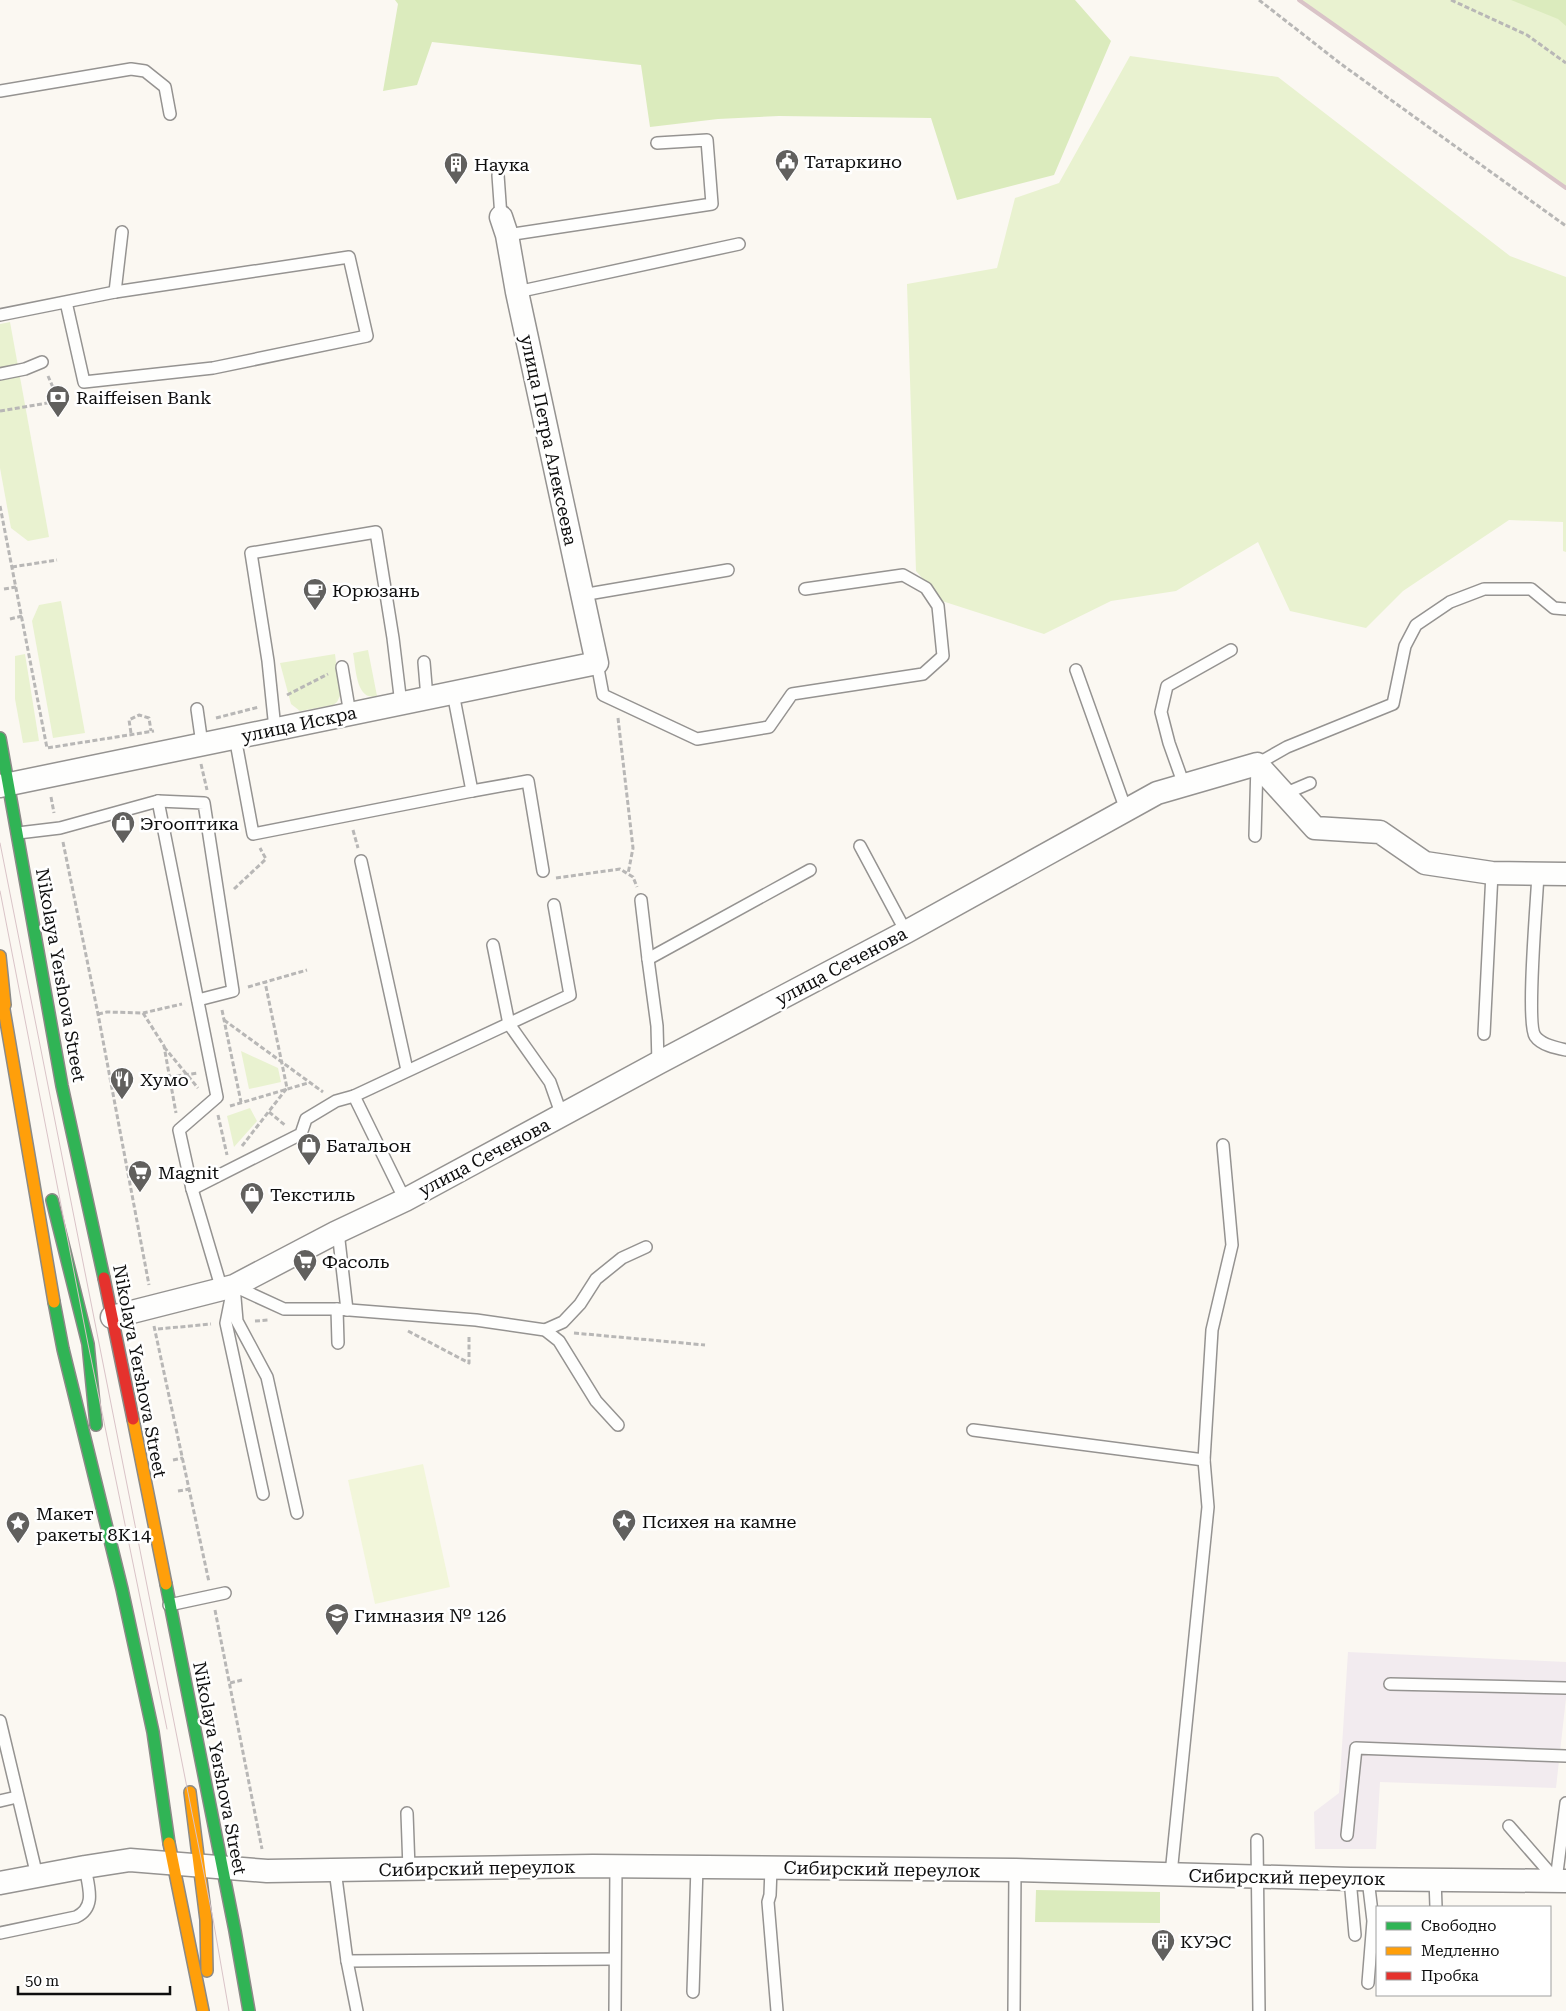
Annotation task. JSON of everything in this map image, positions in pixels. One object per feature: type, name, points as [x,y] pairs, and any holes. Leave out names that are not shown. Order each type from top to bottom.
[{"type":"main road","name":"Nikolaya Yershova Street","points":[[0,738],[4,785],[18,833],[104,1324],[168,1600],[249,2011]]},
{"type":"main road","points":[[0,956],[3,1014],[40,1151]]},
{"type":"main road","points":[[0,986],[3,1014],[42,1240],[60,1331],[153,1732],[172,1864],[203,2011]]},
{"type":"main road","points":[[34,991],[62,1086],[84,1243]]},
{"type":"main road","points":[[50,1190],[88,1344],[104,1518]]},
{"type":"main road","points":[[101,1351],[104,1324]]},
{"type":"main road","points":[[126,1445],[168,1600],[183,1731]]},
{"type":"main road","points":[[153,1732],[174,1795]]},
{"type":"main road","points":[[189,1780],[206,1920],[207,2011]]},
{"type":"main road","points":[[181,1814],[218,1936]]},
{"type":"main road","points":[[232,1983],[241,2011]]},
{"type":"street","name":"улица Петра Алексеева","points":[[504,226],[597,663]]},
{"type":"street","name":"улица Искра","points":[[4,785],[597,663]]},
{"type":"street","name":"улица Сеченова","points":[[104,1324],[228,1288],[335,1233],[405,1200],[906,932],[1157,793],[1257,764]]},
{"type":"street","points":[[1257,764],[1315,828],[1380,832],[1425,863],[1492,873],[1566,874]]},
{"type":"street","name":"Сибирский переулок","points":[[0,1883],[85,1866],[130,1860],[267,1871],[616,1866],[1015,1870],[1359,1879],[1561,1880]]},
{"type":"lane","points":[[0,91],[131,69],[145,71],[165,87],[170,114]]},
{"type":"lane","points":[[498,175],[504,226],[712,204],[707,140],[657,143]]},
{"type":"lane","points":[[115,292],[122,232]]},
{"type":"lane","points":[[518,292],[739,244]]},
{"type":"lane","points":[[0,315],[115,292],[349,258],[367,336],[213,368],[84,382],[66,302]]},
{"type":"lane","points":[[0,374],[25,369],[42,362]]},
{"type":"lane","points":[[274,729],[268,661],[251,553],[376,532],[393,638],[401,704]]},
{"type":"lane","points":[[582,596],[728,570]]},
{"type":"lane","points":[[597,663],[604,695],[697,739],[769,727],[792,694],[923,674],[943,656],[938,606],[926,588],[903,575],[804,589]]},
{"type":"lane","points":[[1255,836],[1257,764],[1287,747],[1393,704],[1405,646],[1416,625],[1450,602],[1484,589],[1531,589],[1554,608],[1566,609]]},
{"type":"lane","points":[[1184,785],[1169,743],[1161,712],[1167,686],[1231,650]]},
{"type":"lane","points":[[424,662],[427,698]]},
{"type":"lane","points":[[342,667],[350,714]]},
{"type":"lane","points":[[1076,670],[1126,810]]},
{"type":"lane","points":[[453,693],[472,791]]},
{"type":"lane","points":[[196,709],[202,744]]},
{"type":"lane","points":[[235,737],[254,834],[528,781],[543,871]]},
{"type":"lane","points":[[1284,794],[1310,783]]},
{"type":"lane","points":[[158,801],[217,1097],[179,1130],[192,1189],[238,1321],[267,1377],[297,1513]]},
{"type":"lane","points":[[18,833],[60,828],[158,801],[204,803],[232,991],[198,1000]]},
{"type":"lane","points":[[860,846],[906,932]]},
{"type":"lane","points":[[361,862],[407,1070]]},
{"type":"lane","points":[[648,959],[810,870]]},
{"type":"lane","points":[[1484,1034],[1492,873]]},
{"type":"lane","points":[[1538,874],[1531,1028],[1536,1038],[1552,1047],[1566,1050]]},
{"type":"lane","points":[[641,900],[657,1026],[658,1063]]},
{"type":"lane","points":[[192,1189],[230,1166],[301,1134],[306,1119],[336,1101],[354,1096],[570,995],[554,905]]},
{"type":"lane","points":[[493,945],[509,1024],[550,1082],[562,1116]]},
{"type":"lane","points":[[354,1096],[405,1200]]},
{"type":"lane","points":[[1170,1874],[1208,1507],[1204,1460],[1212,1330],[1232,1245],[1223,1145]]},
{"type":"lane","points":[[335,1233],[339,1240],[342,1309],[338,1343]]},
{"type":"lane","points":[[545,1330],[563,1322],[580,1304],[602,1274],[622,1258],[646,1247]]},
{"type":"lane","points":[[228,1288],[284,1309],[342,1309],[476,1320],[545,1330],[559,1341],[596,1402],[618,1425]]},
{"type":"lane","points":[[228,1288],[226,1323],[263,1494]]},
{"type":"lane","points":[[973,1430],[1204,1460]]},
{"type":"lane","points":[[168,1600],[225,1593]]},
{"type":"lane","points":[[1390,1684],[1566,1688]]},
{"type":"lane","points":[[0,1721],[37,1876]]},
{"type":"lane","points":[[1347,1835],[1356,1748],[1566,1756]]},
{"type":"lane","points":[[0,1800],[17,1797]]},
{"type":"lane","points":[[1561,1880],[1566,1803]]},
{"type":"lane","points":[[407,1814],[409,1869]]},
{"type":"lane","points":[[1509,1826],[1561,1880]]},
{"type":"lane","points":[[1257,1840],[1259,2011]]},
{"type":"lane","points":[[0,1932],[76,1918],[82,1914],[89,1903],[90,1895],[85,1866]]},
{"type":"lane","points":[[615,2011],[616,1866]]},
{"type":"lane","points":[[692,1992],[697,1867]]},
{"type":"lane","points":[[771,1868],[768,1902],[777,2011]]},
{"type":"lane","points":[[335,1870],[347,1961],[357,2011]]},
{"type":"lane","points":[[1014,2011],[1015,1870]]},
{"type":"lane","points":[[1355,1935],[1359,1879]]},
{"type":"lane","points":[[1359,1879],[1373,1921],[1368,1983]]},
{"type":"lane","points":[[1435,1879],[1436,1906]]},
{"type":"lane","points":[[347,1961],[614,1959]]},
{"type":"path","points":[[1259,0],[1340,64],[1566,226]]},
{"type":"path","points":[[1451,0],[1527,35],[1566,63]]},
{"type":"path","points":[[0,411],[59,401],[42,362]]},
{"type":"path","points":[[0,506],[47,748]]},
{"type":"path","points":[[12,567],[57,560]]},
{"type":"path","points":[[4,589],[16,587]]},
{"type":"path","points":[[10,619],[22,616]]},
{"type":"path","points":[[616,701],[633,848],[628,874]]},
{"type":"path","points":[[131,733],[129,720],[139,715],[149,718],[152,731]]},
{"type":"path","points":[[349,815],[361,862]]},
{"type":"path","points":[[218,896],[224,898],[266,858],[254,834]]},
{"type":"path","points":[[554,878],[620,869],[633,877],[641,900]]},
{"type":"path","points":[[232,991],[307,970]]},
{"type":"path","points":[[230,1166],[287,1088],[265,982]]},
{"type":"path","points":[[218,995],[241,1102]]},
{"type":"path","points":[[98,1014],[108,1012],[143,1013],[198,1000]]},
{"type":"path","points":[[143,1013],[164,1046],[210,1103]]},
{"type":"path","points":[[224,1020],[282,1064],[336,1101]]},
{"type":"path","points":[[164,1046],[179,1130]]},
{"type":"path","points":[[169,1077],[211,1071]]},
{"type":"path","points":[[225,1107],[309,1083]]},
{"type":"path","points":[[194,1116],[217,1110],[230,1166]]},
{"type":"path","points":[[545,1330],[705,1345]]},
{"type":"path","points":[[172,1460],[183,1458]]},
{"type":"path","points":[[178,1491],[190,1489]]},
{"type":"path","points":[[230,1683],[242,1680]]},
{"type":"shaded area","points":[[1348,1652],[1566,1662],[1566,1698],[1556,1788],[1380,1782],[1376,1849],[1315,1849],[1314,1812],[1339,1793]]},
{"type":"green space","points":[[395,0],[1075,0],[1111,41],[1054,175],[957,200],[931,118],[779,116],[718,119],[650,127],[641,65],[432,42],[417,85],[383,91],[398,4]]},
{"type":"green space","points":[[1299,0],[1566,0],[1566,188]]},
{"type":"green space","points":[[1511,0],[1566,0],[1566,26],[1558,19]]},
{"type":"green space","points":[[1130,56],[1278,77],[1510,256],[1566,277],[1566,552],[1563,551],[1563,522],[1509,520],[1403,591],[1366,628],[1290,611],[1258,542],[1176,591],[1111,601],[1044,634],[942,601],[916,571],[907,284],[997,268],[1015,198],[1059,183]]},
{"type":"green space","points":[[10,322],[49,537],[28,541],[11,528],[0,468],[0,324]]},
{"type":"green space","points":[[61,601],[85,733],[53,738],[32,621],[39,605]]},
{"type":"green space","points":[[368,650],[377,696],[365,694],[356,675],[353,653]]},
{"type":"green space","points":[[25,654],[39,741],[23,743],[15,699],[15,656]]},
{"type":"green space","points":[[335,654],[340,696],[337,702],[333,705],[300,711],[291,704],[280,663]]},
{"type":"green space","points":[[241,1051],[278,1068],[281,1082],[249,1089]]},
{"type":"green space","points":[[250,1108],[257,1121],[234,1147],[227,1116]]},
{"type":"green space","points":[[423,1464],[450,1587],[375,1604],[348,1480]]},
{"type":"green space","points":[[1036,1890],[1160,1892],[1160,1923],[1035,1922]]},
{"type":"tram line","points":[[0,843],[213,1919],[229,2011]]},
{"type":"tram line","points":[[0,891],[88,1344],[167,1729]]},
{"type":"railway","points":[[1299,0],[1566,188]]},
{"type":"traffic: fast","points":[[0,738],[62,1086],[104,1278]]},
{"type":"traffic: fast","points":[[52,1200],[88,1344],[96,1425]]},
{"type":"traffic: fast","points":[[54,1302],[63,1349],[122,1589],[153,1732],[169,1843]]},
{"type":"traffic: fast","points":[[166,1584],[235,1931],[249,2011]]},
{"type":"traffic: slow","points":[[0,956],[5,1005]]},
{"type":"traffic: slow","points":[[0,986],[54,1302]]},
{"type":"traffic: slow","points":[[133,1419],[166,1584]]},
{"type":"traffic: slow","points":[[190,1792],[206,1920],[207,1971]]},
{"type":"traffic: slow","points":[[169,1843],[203,2011]]},
{"type":"traffic: jam","points":[[104,1278],[133,1419]]},
{"type":"place","name":"Татаркино","points":[[787,182]]},
{"type":"place","name":"Наука","points":[[456,185]]},
{"type":"place","name":"Raiffeisen Bank","points":[[58,418]]},
{"type":"place","name":"Юрюзань","points":[[315,611]]},
{"type":"place","name":"Эгооптика","points":[[123,844]]},
{"type":"place","name":"Хумо","points":[[122,1100]]},
{"type":"place","name":"Батальон","points":[[309,1166]]},
{"type":"place","name":"Magnit","points":[[140,1193]]},
{"type":"place","name":"Текстиль","points":[[252,1215]]},
{"type":"place","name":"Фасоль","points":[[305,1282]]},
{"type":"place","name":"Психея на камне","points":[[624,1542]]},
{"type":"place","name":"Макет ракеты 8К14","points":[[18,1544]]},
{"type":"place","name":"Гимназия № 126","points":[[337,1636]]},
{"type":"place","name":"КУЭС","points":[[1163,1962]]}]
